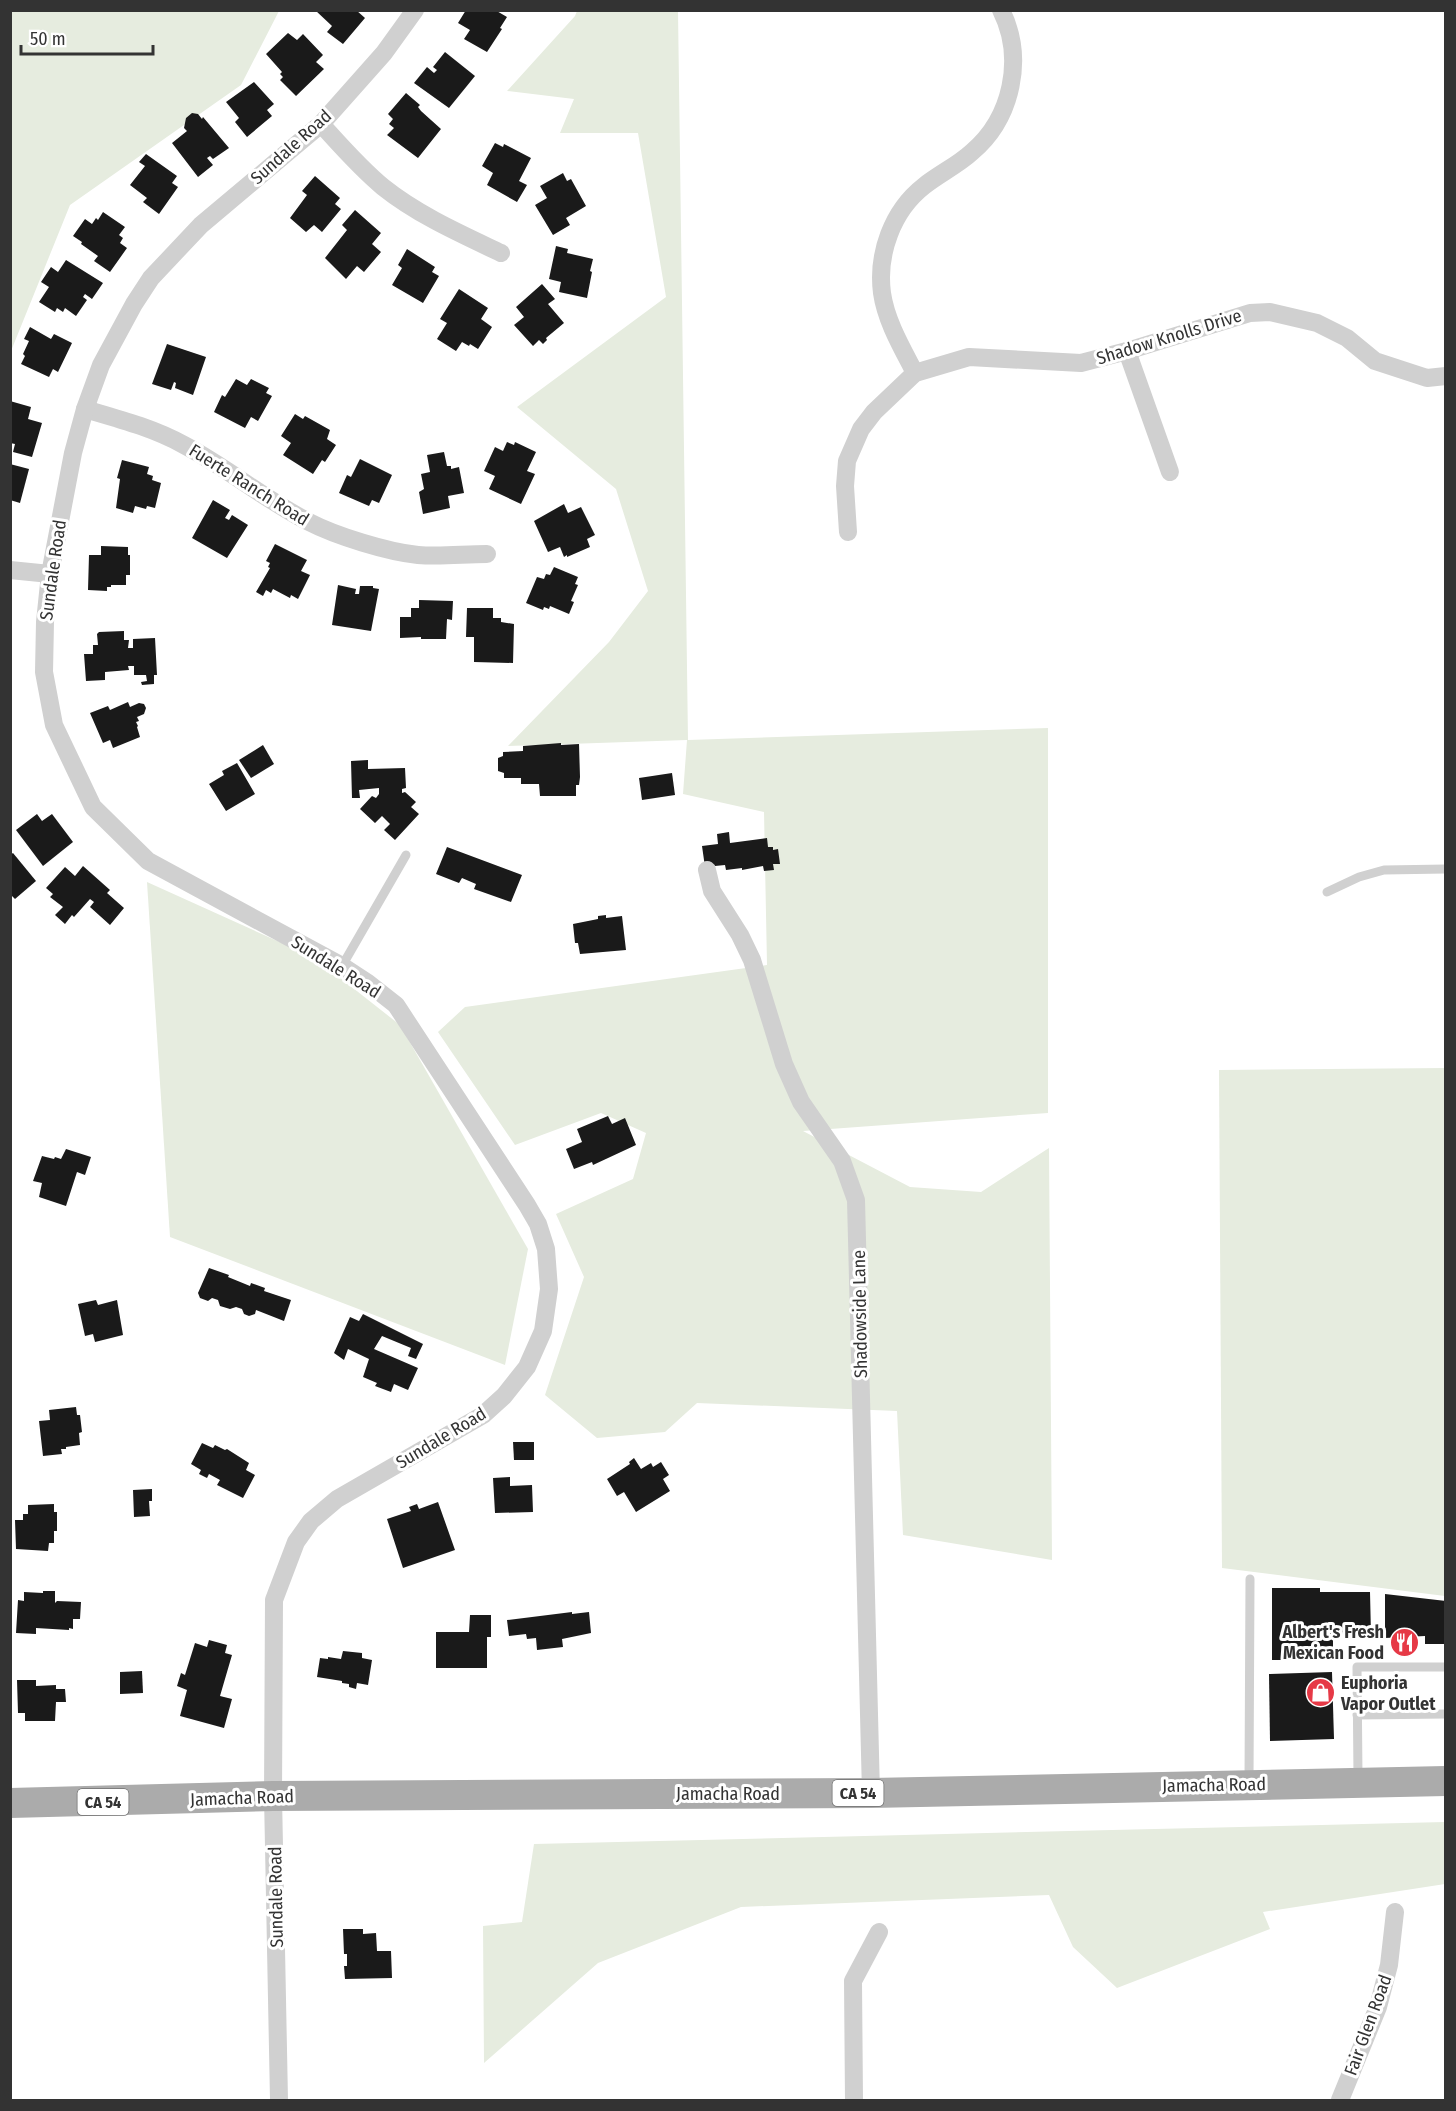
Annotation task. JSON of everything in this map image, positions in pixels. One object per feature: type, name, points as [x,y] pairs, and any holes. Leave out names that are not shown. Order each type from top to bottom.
[{"type":"main road","name":"Jamacha Road","points":[[10,1803],[273,1796],[871,1793],[1446,1781]]},
{"type":"street","name":"Sundale Road","points":[[279,2100],[273,1796],[273,1600],[296,1542],[311,1521],[338,1499],[483,1416],[504,1396],[527,1367],[536,1349],[548,1310],[549,1274],[546,1249],[538,1224],[527,1204],[396,1005],[342,966],[148,861],[93,807],[54,725],[44,672],[45,622],[50,574],[64,493],[85,409],[101,365],[134,304],[151,278],[201,225],[321,124],[384,53],[415,10]]},
{"type":"street","points":[[848,532],[844,486],[847,462],[861,429],[874,412],[915,373],[885,308],[881,277],[886,244],[896,221],[910,200],[922,187],[972,153],[989,136],[1006,108],[1013,72],[1012,46],[1001,10]]},
{"type":"street","points":[[321,124],[352,159],[384,188],[437,222],[501,253]]},
{"type":"street","name":"Shadow Knolls Drive","points":[[915,373],[969,357],[1081,363],[1250,313],[1270,312],[1317,323],[1347,338],[1375,362],[1427,378],[1446,376]]},
{"type":"street","points":[[1127,351],[1170,472]]},
{"type":"street","name":"Fuerte Ranch Road","points":[[85,409],[145,427],[184,444],[265,497],[310,523],[351,539],[417,555],[487,554]]},
{"type":"street","points":[[10,570],[50,574]]},
{"type":"street","name":"Shadowside Lane","points":[[707,870],[712,891],[740,935],[752,960],[784,1064],[801,1102],[842,1161],[856,1200],[871,1793]]},
{"type":"street","name":"Fair Glen Road","points":[[1340,2100],[1378,2007],[1389,1965],[1395,1911]]},
{"type":"street","points":[[854,2100],[853,1981],[879,1932]]},
{"type":"lane","points":[[342,966],[406,855]]},
{"type":"lane","points":[[1327,892],[1359,877],[1384,870],[1446,869]]},
{"type":"lane","points":[[1250,1579],[1250,1785]]},
{"type":"lane","points":[[1358,1783],[1357,1667],[1446,1667]]},
{"type":"lane","points":[[1357,1714],[1446,1714]]},
{"type":"shaded area","points":[[11,11],[279,11],[241,85],[70,205],[11,351]]},
{"type":"shaded area","points":[[577,11],[678,11],[688,740],[1048,728],[1048,1113],[803,1131],[910,1187],[981,1192],[1049,1148],[1052,1560],[903,1535],[897,1411],[697,1403],[665,1432],[597,1438],[545,1395],[584,1277],[556,1214],[633,1179],[646,1133],[601,1113],[515,1145],[438,1032],[465,1007],[767,965],[764,812],[683,794],[687,740],[508,746],[609,642],[648,591],[616,489],[517,407],[666,297],[638,133],[560,133],[574,99],[507,91]]},
{"type":"shaded area","points":[[147,882],[315,958],[400,1025],[528,1249],[505,1365],[170,1237]]},
{"type":"shaded area","points":[[1445,1068],[1445,1596],[1222,1568],[1219,1070]]},
{"type":"shaded area","points":[[1445,1822],[1445,1884],[1263,1912],[1270,1929],[1117,1988],[1073,1947],[1049,1895],[741,1907],[598,1963],[484,2063],[483,1926],[522,1922],[534,1844]]},
{"type":"building","points":[[315,10],[356,10],[365,18],[343,44],[327,32],[332,26]]},
{"type":"building","points":[[466,10],[495,10],[507,17],[487,52],[464,39],[470,30],[458,23]]},
{"type":"building","points":[[288,33],[297,40],[303,34],[323,55],[316,62],[324,69],[296,96],[280,80],[283,77],[280,74],[282,72],[266,54]]},
{"type":"building","points":[[445,52],[475,76],[449,108],[414,83],[427,67],[434,73],[437,70],[433,67]]},
{"type":"building","points":[[254,82],[274,104],[267,110],[272,116],[247,137],[235,122],[239,118],[226,102]]},
{"type":"building","points":[[406,93],[441,129],[418,158],[387,135],[394,128],[389,124],[393,119],[388,114]]},
{"type":"building","points":[[192,113],[198,114],[202,119],[203,117],[229,148],[213,159],[210,156],[207,158],[213,165],[198,177],[172,143],[187,131],[184,128],[186,118]]},
{"type":"building","points":[[495,143],[503,147],[504,144],[531,158],[519,181],[527,185],[517,202],[487,185],[493,173],[482,166]]},
{"type":"building","points":[[146,154],[177,176],[172,183],[178,187],[159,214],[143,202],[147,198],[130,185],[145,166],[139,162]]},
{"type":"building","points":[[563,173],[567,181],[571,179],[586,206],[566,218],[570,225],[553,235],[535,205],[547,198],[540,186]]},
{"type":"building","points":[[315,176],[340,198],[335,204],[341,209],[322,232],[314,225],[306,232],[290,218],[307,195],[302,191]]},
{"type":"building","points":[[355,210],[381,233],[372,244],[381,252],[364,272],[357,266],[346,279],[325,258],[347,230],[342,225]]},
{"type":"building","points":[[103,212],[125,227],[119,235],[123,238],[120,243],[127,248],[110,272],[94,261],[98,256],[73,236],[85,219],[92,224]]},
{"type":"building","points":[[556,246],[568,249],[567,253],[593,259],[587,298],[559,292],[561,282],[549,279]]},
{"type":"building","points":[[407,249],[435,267],[432,272],[439,276],[423,303],[392,285],[402,268],[398,265]]},
{"type":"building","points":[[66,260],[103,283],[92,299],[85,294],[83,297],[87,300],[76,316],[65,308],[63,312],[57,308],[55,312],[39,302],[49,287],[41,282],[51,267],[58,272]]},
{"type":"building","points":[[542,284],[555,299],[548,304],[564,323],[546,338],[543,344],[539,340],[533,346],[514,325],[524,317],[516,307]]},
{"type":"building","points":[[459,289],[488,308],[481,319],[492,327],[478,349],[462,342],[456,351],[437,339],[447,323],[440,319]]},
{"type":"building","points":[[30,327],[51,339],[54,334],[72,343],[58,372],[53,369],[49,377],[21,364],[29,341],[24,339]]},
{"type":"building","points":[[167,344],[206,357],[193,395],[175,388],[176,383],[174,382],[171,390],[152,384]]},
{"type":"building","points":[[236,379],[247,385],[251,379],[269,388],[266,393],[272,396],[258,421],[251,417],[245,428],[214,412],[222,395],[225,397]]},
{"type":"building","points":[[10,401],[31,407],[28,419],[42,423],[32,457],[13,452],[15,444],[10,443]]},
{"type":"building","points":[[295,414],[303,419],[305,416],[330,430],[327,439],[336,445],[325,462],[322,460],[313,474],[283,455],[291,443],[281,436]]},
{"type":"building","points":[[507,442],[514,445],[515,442],[536,452],[527,471],[535,474],[521,504],[489,489],[495,476],[484,471],[495,447],[503,451]]},
{"type":"building","points":[[444,452],[447,466],[451,466],[451,469],[459,467],[464,493],[448,496],[450,508],[423,514],[419,492],[424,489],[421,474],[430,472],[427,455]]},
{"type":"building","points":[[360,459],[392,475],[379,503],[372,500],[369,506],[339,493],[347,475],[351,477]]},
{"type":"building","points":[[122,460],[149,467],[147,474],[153,476],[152,480],[161,483],[155,508],[147,506],[146,509],[135,506],[133,513],[116,508],[120,479],[117,478]]},
{"type":"building","points":[[10,464],[29,469],[20,503],[10,500]]},
{"type":"building","points":[[213,500],[230,510],[225,518],[229,520],[232,515],[248,525],[227,558],[192,538]]},
{"type":"building","points":[[564,504],[568,513],[581,507],[595,535],[587,539],[590,547],[567,557],[567,555],[564,557],[560,547],[548,552],[534,521]]},
{"type":"building","points":[[275,544],[307,560],[301,571],[310,575],[298,599],[291,595],[290,598],[273,589],[271,593],[266,590],[263,596],[256,592],[270,568],[268,567],[270,563],[266,561]]},
{"type":"building","points":[[101,546],[128,547],[130,575],[126,575],[126,585],[111,585],[107,587],[107,591],[88,590],[89,555],[101,555]]},
{"type":"building","points":[[554,567],[578,577],[575,584],[578,585],[571,601],[574,602],[569,614],[550,606],[549,609],[544,607],[543,610],[526,603],[537,577],[544,579],[546,574],[550,575]]},
{"type":"building","points":[[338,585],[356,589],[355,594],[359,594],[360,586],[373,586],[379,589],[371,631],[332,625]]},
{"type":"building","points":[[419,600],[453,601],[452,620],[447,619],[446,639],[400,638],[400,617],[411,617],[411,608],[419,608]]},
{"type":"building","points":[[467,608],[493,608],[493,618],[501,618],[501,622],[514,624],[513,663],[474,662],[474,637],[466,637]]},
{"type":"building","points":[[124,631],[124,640],[129,640],[128,648],[133,648],[133,639],[155,638],[157,675],[154,675],[154,684],[142,685],[141,682],[147,681],[146,675],[134,675],[134,666],[128,666],[129,670],[105,672],[105,680],[86,681],[84,654],[93,654],[93,645],[98,645],[97,634]]},
{"type":"building","points":[[128,702],[130,707],[139,703],[144,704],[146,708],[144,714],[137,717],[140,737],[113,748],[110,740],[103,743],[90,713],[108,706],[110,710]]},
{"type":"building","points":[[561,743],[561,745],[579,744],[580,777],[579,785],[576,785],[576,796],[540,796],[539,784],[521,784],[521,778],[504,778],[504,773],[498,771],[498,758],[503,756],[503,752],[523,751],[523,746]]},
{"type":"building","points":[[263,745],[274,764],[251,778],[239,760]]},
{"type":"building","points":[[368,760],[368,769],[405,768],[406,788],[402,789],[402,793],[405,792],[416,802],[411,807],[419,814],[395,840],[384,830],[390,824],[382,816],[375,823],[360,809],[372,796],[376,798],[379,788],[359,790],[360,798],[352,798],[351,761]]},
{"type":"building","points":[[237,763],[255,794],[226,811],[209,784],[224,775],[222,771]]},
{"type":"building","points":[[672,773],[675,795],[642,800],[639,778]]},
{"type":"building","points":[[37,814],[42,821],[52,814],[73,842],[43,866],[16,830]]},
{"type":"building","points":[[729,832],[730,843],[767,838],[768,847],[773,847],[773,850],[778,849],[780,864],[773,864],[774,870],[764,871],[763,866],[742,870],[742,868],[726,870],[725,865],[705,867],[702,846],[718,844],[717,834]]},
{"type":"building","points":[[447,847],[522,875],[511,902],[474,889],[476,884],[462,878],[459,883],[436,874]]},
{"type":"building","points":[[13,853],[36,881],[15,899],[10,894],[10,855]]},
{"type":"building","points":[[83,866],[110,890],[107,893],[124,908],[110,925],[90,907],[94,902],[90,899],[65,924],[55,915],[63,907],[50,897],[53,894],[46,888],[65,867],[75,876]]},
{"type":"building","points":[[606,915],[606,918],[622,916],[626,950],[580,954],[578,943],[575,943],[573,924]]},
{"type":"building","points":[[608,1116],[612,1124],[625,1118],[636,1145],[593,1165],[592,1162],[574,1169],[566,1149],[582,1142],[577,1129]]},
{"type":"building","points":[[66,1149],[91,1157],[85,1175],[77,1172],[66,1206],[39,1197],[42,1183],[33,1181],[42,1156],[61,1159]]},
{"type":"building","points":[[209,1268],[250,1286],[251,1283],[265,1288],[264,1291],[291,1300],[284,1321],[256,1310],[255,1314],[249,1316],[244,1314],[242,1309],[220,1306],[218,1300],[212,1298],[208,1301],[200,1298],[198,1293]]},
{"type":"building","points":[[96,1300],[98,1305],[117,1300],[123,1335],[95,1342],[93,1334],[85,1336],[78,1304]]},
{"type":"building","points":[[363,1314],[423,1344],[416,1359],[408,1356],[411,1348],[382,1336],[374,1349],[418,1368],[408,1390],[394,1384],[391,1392],[375,1386],[377,1383],[363,1377],[369,1359],[348,1349],[344,1360],[334,1353],[350,1317],[359,1321]]},
{"type":"building","points":[[76,1407],[77,1415],[80,1415],[82,1432],[79,1433],[80,1445],[61,1449],[62,1454],[43,1456],[39,1421],[50,1420],[49,1410]]},
{"type":"building","points":[[513,1442],[534,1442],[534,1460],[514,1460]]},
{"type":"building","points":[[202,1443],[213,1448],[215,1445],[227,1449],[249,1463],[246,1470],[255,1475],[243,1498],[217,1485],[220,1480],[209,1474],[207,1478],[199,1474],[201,1470],[191,1464]]},
{"type":"building","points":[[634,1458],[641,1469],[651,1463],[653,1467],[661,1462],[669,1475],[663,1479],[670,1491],[636,1512],[624,1492],[617,1496],[607,1479],[630,1464],[629,1462]]},
{"type":"building","points":[[510,1477],[510,1486],[532,1485],[533,1512],[495,1513],[493,1478]]},
{"type":"building","points":[[152,1489],[152,1501],[149,1501],[150,1516],[134,1517],[133,1490]]},
{"type":"building","points":[[438,1502],[455,1550],[403,1568],[387,1519],[411,1511],[409,1507],[417,1504],[419,1509]]},
{"type":"building","points":[[54,1504],[54,1512],[57,1512],[57,1531],[54,1531],[54,1543],[49,1543],[48,1551],[16,1549],[15,1520],[23,1520],[23,1514],[28,1514],[28,1505]]},
{"type":"building","points":[[1272,1588],[1320,1588],[1320,1592],[1370,1592],[1371,1635],[1333,1636],[1333,1660],[1272,1660]]},
{"type":"building","points":[[43,1591],[55,1591],[55,1603],[57,1601],[81,1602],[80,1619],[73,1619],[73,1629],[69,1628],[69,1630],[36,1628],[36,1634],[16,1633],[18,1600],[24,1601],[24,1592],[43,1593]]},
{"type":"building","points":[[1385,1594],[1446,1601],[1446,1644],[1425,1644],[1425,1636],[1385,1638]]},
{"type":"building","points":[[572,1612],[572,1614],[589,1612],[591,1633],[562,1639],[563,1647],[537,1650],[536,1638],[527,1639],[526,1634],[509,1636],[507,1620]]},
{"type":"building","points":[[470,1615],[491,1615],[491,1637],[487,1637],[487,1668],[436,1668],[436,1632],[469,1632]]},
{"type":"building","points":[[209,1640],[227,1645],[225,1653],[232,1655],[220,1696],[232,1699],[224,1728],[180,1716],[187,1690],[177,1686],[181,1673],[185,1675],[195,1643],[207,1647]]},
{"type":"building","points":[[343,1651],[362,1653],[362,1658],[372,1660],[368,1685],[357,1683],[356,1689],[342,1681],[317,1677],[320,1658],[341,1659]]},
{"type":"building","points":[[142,1671],[143,1693],[120,1694],[120,1672]]},
{"type":"building","points":[[1332,1672],[1334,1739],[1270,1741],[1269,1674]]},
{"type":"building","points":[[17,1680],[36,1680],[36,1686],[56,1685],[56,1689],[65,1689],[66,1702],[56,1702],[55,1721],[25,1721],[25,1713],[18,1713]]},
{"type":"building","points":[[343,1929],[363,1929],[363,1934],[376,1933],[377,1951],[391,1951],[392,1978],[345,1979],[344,1966],[347,1966],[347,1954],[344,1954]]},
{"type":"place","name":"Albert's Fresh Mexican Food","points":[[1405,1642]]},
{"type":"place","name":"Euphoria Vapor Outlet","points":[[1320,1693]]}]
